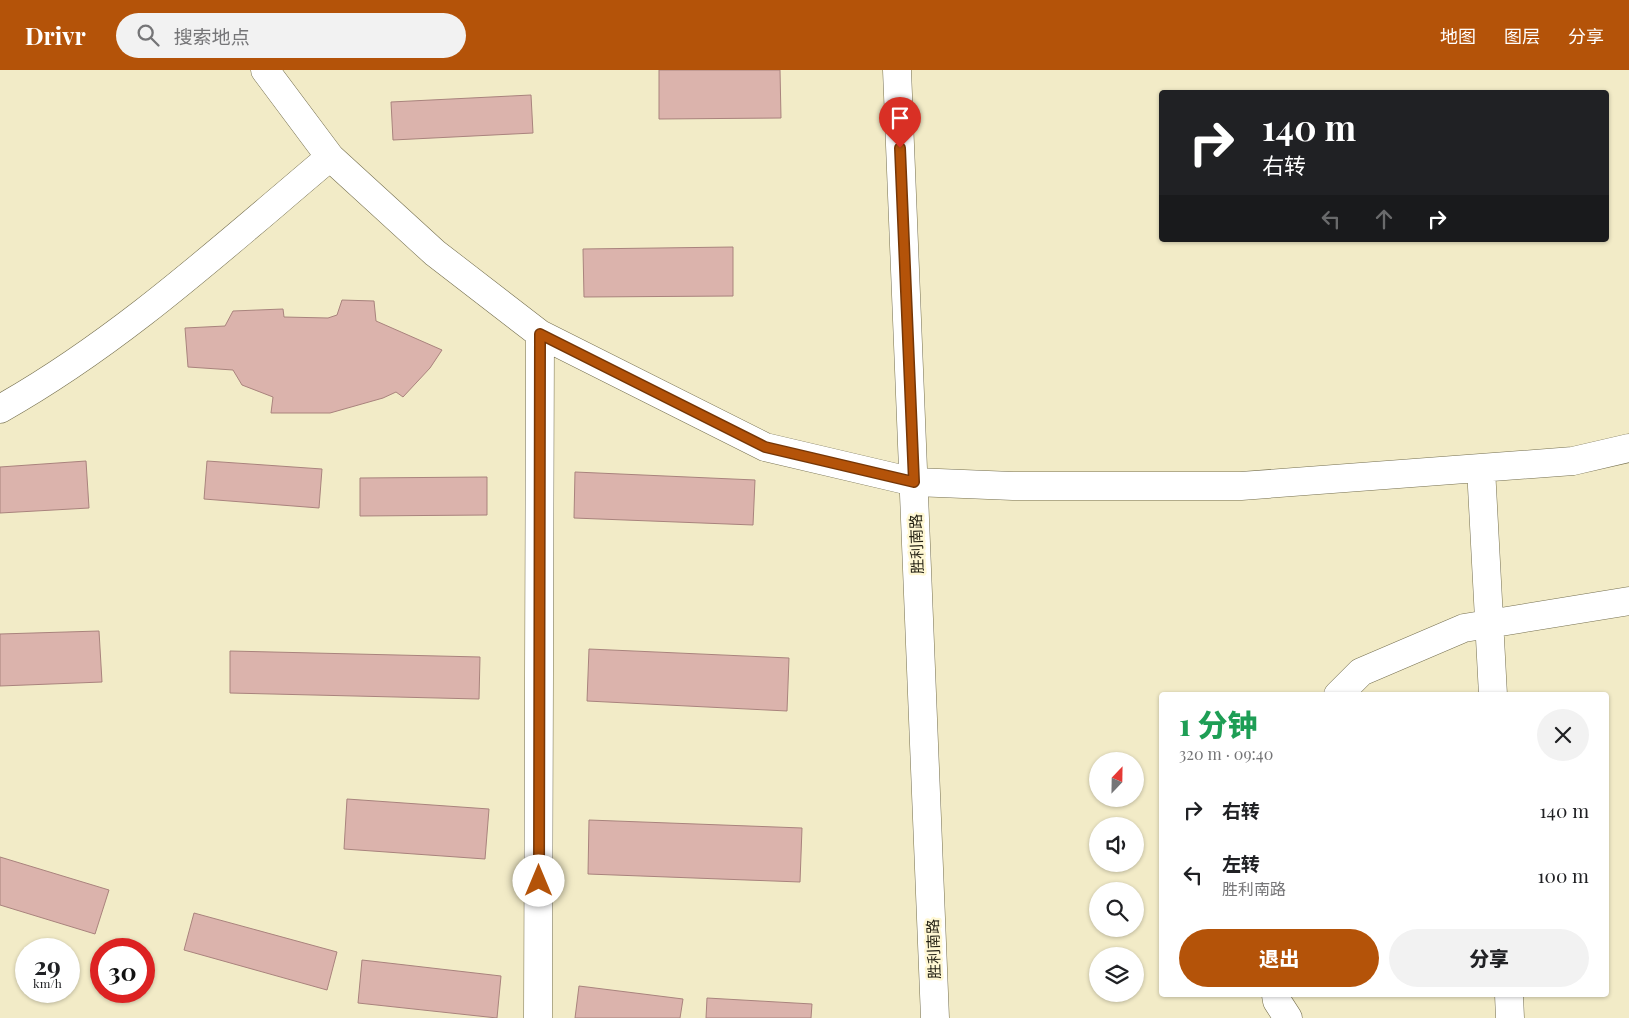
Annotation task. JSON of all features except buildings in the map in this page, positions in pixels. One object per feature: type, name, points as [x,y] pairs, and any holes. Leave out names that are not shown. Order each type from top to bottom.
[{"type":"street","points":[[265,70],[330,157],[435,253],[540,334],[765,447],[914,482],[1013,486],[1242,486],[1573,460],[1629,448]]},
{"type":"street","name":"胜利南路","points":[[897,70],[936,1018]]},
{"type":"street","points":[[0,409],[25,395],[142,315],[330,157]]},
{"type":"street","points":[[538,1018],[540,334]]},
{"type":"street","points":[[1481,468],[1493,692]]},
{"type":"street","points":[[1341,692],[1361,672],[1464,628],[1629,601]]},
{"type":"street","points":[[1276,997],[1288,1018]]},
{"type":"street","points":[[1508,997],[1510,1018]]},
{"type":"route","points":[[539,881],[540,334],[765,447],[914,482],[900,148]]}]
